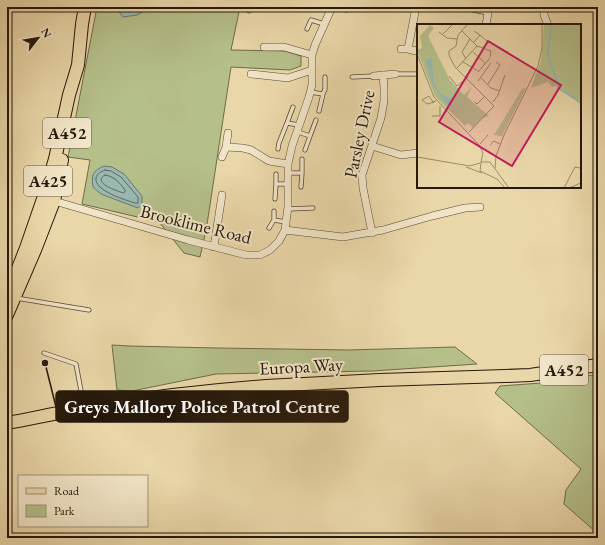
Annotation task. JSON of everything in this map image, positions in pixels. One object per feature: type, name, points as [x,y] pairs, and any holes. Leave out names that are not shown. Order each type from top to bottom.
[{"type":"main road","name":"A425","points":[[49,198],[55,159],[69,95],[78,65],[85,7]]},
{"type":"main road","points":[[7,315],[11,296],[35,250],[49,198]]},
{"type":"main road","name":"Europa Way","points":[[7,423],[138,399],[223,389],[304,384],[530,375],[598,365]]},
{"type":"street","name":"Brooklime Road","points":[[49,198],[214,247],[246,255],[260,255],[270,250],[279,242],[286,226],[288,209],[288,164],[292,146],[312,85],[312,55],[319,45],[324,24],[332,7]]},
{"type":"street","points":[[416,7],[405,49],[417,51]]},
{"type":"street","points":[[544,7],[544,15],[548,24]]},
{"type":"street","points":[[486,24],[488,10]]},
{"type":"street","points":[[264,47],[284,47],[312,55]]},
{"type":"street","points":[[250,74],[288,78],[312,70]]},
{"type":"street","name":"Parsley Drive","points":[[372,233],[363,188],[362,175],[381,118],[384,101],[383,75],[395,74]]},
{"type":"street","points":[[374,76],[383,75]]},
{"type":"street","points":[[222,157],[226,147],[228,133]]},
{"type":"street","points":[[372,146],[401,155],[417,153]]},
{"type":"street","points":[[226,147],[244,148],[251,150],[269,161],[288,164]]},
{"type":"street","points":[[214,247],[222,195]]},
{"type":"street","points":[[286,226],[343,237],[372,233],[465,208],[480,207]]},
{"type":"lane","points":[[338,7],[346,10],[347,7]]},
{"type":"lane","points":[[459,7],[488,10]]},
{"type":"lane","points":[[307,29],[313,15]]},
{"type":"lane","points":[[311,20],[324,24]]},
{"type":"lane","points":[[395,74],[417,74]]},
{"type":"lane","points":[[352,77],[374,76]]},
{"type":"lane","points":[[319,112],[325,77]]},
{"type":"lane","points":[[310,92],[323,94]]},
{"type":"lane","points":[[278,149],[293,107]]},
{"type":"lane","points":[[305,150],[316,120]]},
{"type":"lane","points":[[287,123],[299,128],[310,136]]},
{"type":"lane","points":[[301,187],[302,159]]},
{"type":"lane","points":[[288,173],[302,173]]},
{"type":"lane","points":[[276,174],[276,199]]},
{"type":"lane","points":[[276,184],[288,184]]},
{"type":"lane","points":[[288,209],[313,208]]},
{"type":"lane","points":[[269,228],[274,220],[274,211]]},
{"type":"lane","points":[[274,220],[286,226]]},
{"type":"lane","points":[[11,296],[89,310]]},
{"type":"lane","points":[[44,353],[76,364],[84,409]]},
{"type":"green space","points":[[97,7],[240,7],[231,50],[285,51],[301,56],[301,66],[290,70],[231,67],[206,231],[200,257],[184,253],[159,222],[82,204],[90,160],[68,157]]},
{"type":"green space","points":[[112,345],[348,350],[455,347],[477,364],[373,371],[216,374],[132,391],[117,390]]},
{"type":"green space","points":[[598,374],[597,538],[597,533],[564,504],[566,490],[581,469],[495,393],[500,386],[555,382]]},
{"type":"water","points":[[116,7],[151,7],[137,15],[123,17]]},
{"type":"water","points":[[104,166],[112,167],[124,174],[142,196],[142,204],[138,208],[101,194],[93,187],[92,179],[95,171]]},
{"type":"waterway","points":[[593,538],[598,533]]},
{"type":"place","name":"Greys Mallory Police Patrol Centre","points":[[45,363]]}]
